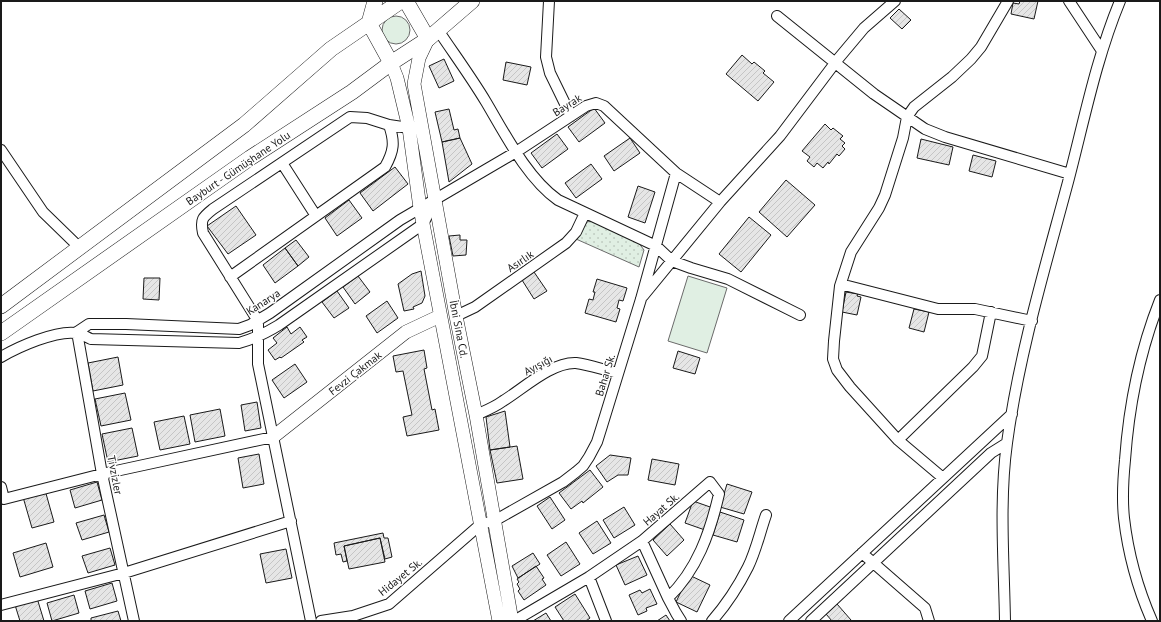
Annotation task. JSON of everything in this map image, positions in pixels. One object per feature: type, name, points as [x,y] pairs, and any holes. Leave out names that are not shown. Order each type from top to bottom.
[{"type":"highway","points":[[375,1],[369,23],[391,63]]},
{"type":"highway","points":[[1,306],[244,125],[331,49],[400,1]]},
{"type":"highway","points":[[406,1],[433,35]]},
{"type":"highway","name":"Bayburt - Gümüşhane Yolu","points":[[1,333],[250,158],[352,92],[391,63],[433,35],[472,1]]},
{"type":"main road","name":"İbni Sina Cd.","points":[[433,35],[419,58],[414,84],[513,621]]},
{"type":"main road","name":"İbni Sina Cd.","points":[[391,63],[397,78],[409,128],[420,208],[499,621]]},
{"type":"main road","name":"Fevzi Çakmak","points":[[273,437],[406,332],[440,316]]},
{"type":"street","points":[[549,1],[546,57],[550,73],[571,116]]},
{"type":"street","points":[[641,299],[720,202],[780,136],[835,63],[864,28],[895,1]]},
{"type":"street","points":[[943,478],[898,440],[850,387],[837,370],[833,359],[840,286],[851,252],[880,208],[903,138],[907,116],[914,107],[948,81],[981,47],[1008,1]]},
{"type":"street","points":[[1069,1],[1102,50]]},
{"type":"street","points":[[1005,621],[1003,484],[1007,443],[1012,414],[1032,321],[1089,94],[1102,50],[1120,1]]},
{"type":"street","points":[[777,16],[874,94],[925,129],[945,137],[1070,174]]},
{"type":"street","points":[[433,35],[475,85],[516,152],[540,185],[550,195],[656,246],[672,261],[728,279],[800,315]]},
{"type":"street","name":"Bayrak","points":[[435,200],[516,152],[586,106],[596,103],[604,106],[676,173],[720,202]]},
{"type":"street","points":[[311,621],[258,364],[258,321],[203,233],[201,224],[204,217],[350,117],[367,118],[389,125],[409,128]]},
{"type":"street","points":[[230,276],[385,167],[390,158],[393,146],[393,137],[389,125]]},
{"type":"street","points":[[1,150],[43,212],[80,248]]},
{"type":"street","points":[[282,163],[316,216]]},
{"type":"street","name":"Bahar Sk.","points":[[480,524],[494,521],[563,482],[583,466],[590,457],[597,442],[641,299],[676,173]]},
{"type":"street","points":[[1,357],[35,341],[56,334],[76,332],[91,338],[239,343],[259,336],[279,325],[423,224],[435,200]]},
{"type":"street","name":"Kanarya","points":[[76,332],[89,324],[126,324],[239,330],[250,326],[306,288],[400,220],[435,200]]},
{"type":"street","name":"Asırlık","points":[[456,316],[475,307],[566,244],[576,232],[585,213]]},
{"type":"street","points":[[840,286],[848,286],[938,309],[975,309],[1032,321]]},
{"type":"street","points":[[1152,621],[1130,556],[1124,518],[1123,480],[1126,435],[1134,383],[1147,336],[1160,300]]},
{"type":"street","points":[[898,440],[973,367],[982,356],[991,312]]},
{"type":"street","name":"Tivzizler","points":[[76,332],[102,474],[134,621]]},
{"type":"street","name":"Ayışığı","points":[[476,415],[504,401],[536,378],[553,369],[566,365],[575,363],[618,373]]},
{"type":"street","points":[[789,621],[1012,414]]},
{"type":"street","points":[[1,487],[4,499],[102,474],[273,437]]},
{"type":"street","points":[[811,621],[991,453],[1007,443]]},
{"type":"street","name":"Hayat Sk.","points":[[513,621],[590,577],[642,541],[710,482],[719,494],[710,527],[697,561],[677,589],[668,598]]},
{"type":"street","points":[[712,621],[736,589],[748,566],[766,515]]},
{"type":"street","points":[[1,605],[124,573],[291,521]]},
{"type":"street","name":"Hidayet Sk.","points":[[321,621],[353,616],[390,604],[480,524]]},
{"type":"street","points":[[642,541],[668,598],[681,621]]},
{"type":"street","points":[[862,553],[925,608],[929,621]]},
{"type":"street","points":[[590,577],[606,621]]},
{"type":"green space","points":[[396,16],[406,20],[410,30],[406,40],[396,44],[386,40],[382,30],[386,20]]},
{"type":"green space","points":[[591,221],[638,242],[644,250],[639,267],[576,239],[587,222]]},
{"type":"green space","points":[[688,276],[727,288],[707,353],[668,341]]},
{"type":"building","points":[[1020,1],[1038,1],[1034,19],[1011,14],[1013,3],[1019,4]]},
{"type":"building","points":[[899,9],[911,20],[902,29],[890,18]]},
{"type":"building","points":[[742,55],[752,64],[754,62],[765,71],[763,73],[774,82],[758,101],[726,74]]},
{"type":"building","points":[[444,59],[454,81],[439,88],[429,66]]},
{"type":"building","points":[[506,62],[531,67],[527,85],[503,80]]},
{"type":"building","points":[[594,108],[605,123],[579,142],[568,127]]},
{"type":"building","points":[[449,109],[454,130],[458,129],[460,138],[442,142],[435,112]]},
{"type":"building","points":[[825,124],[831,130],[833,128],[843,136],[840,139],[845,143],[842,146],[845,149],[839,156],[837,154],[829,164],[828,162],[823,168],[817,163],[814,167],[807,161],[810,157],[802,151]]},
{"type":"building","points":[[557,134],[568,149],[542,168],[531,153]]},
{"type":"building","points":[[460,138],[472,164],[449,182],[442,142]]},
{"type":"building","points":[[630,138],[640,153],[614,171],[604,156]]},
{"type":"building","points":[[921,139],[953,147],[949,165],[917,158]]},
{"type":"building","points":[[973,155],[996,161],[992,177],[969,171]]},
{"type":"building","points":[[591,164],[602,179],[576,198],[565,183]]},
{"type":"building","points":[[395,167],[408,184],[373,211],[360,193]]},
{"type":"building","points":[[786,180],[815,205],[787,237],[759,212]]},
{"type":"building","points":[[638,186],[655,192],[645,223],[628,217]]},
{"type":"building","points":[[349,200],[362,218],[337,236],[325,218]]},
{"type":"building","points":[[236,206],[256,235],[228,254],[207,226]]},
{"type":"building","points":[[749,217],[771,235],[741,272],[719,254]]},
{"type":"building","points":[[460,235],[460,240],[467,240],[466,255],[453,256],[449,236]]},
{"type":"building","points":[[296,240],[309,257],[298,266],[285,248]]},
{"type":"building","points":[[285,248],[298,266],[275,283],[263,265]]},
{"type":"building","points":[[421,271],[425,296],[422,303],[413,307],[414,309],[404,311],[398,284],[412,274]]},
{"type":"building","points":[[534,272],[547,291],[534,299],[522,280]]},
{"type":"building","points":[[358,276],[370,292],[355,304],[343,287]]},
{"type":"building","points":[[144,278],[160,278],[159,300],[143,299]]},
{"type":"building","points":[[597,279],[627,288],[623,301],[619,300],[617,308],[620,309],[616,322],[585,313],[589,299],[593,300],[595,292],[593,292]]},
{"type":"building","points":[[337,291],[349,308],[334,318],[322,302]]},
{"type":"building","points":[[846,292],[858,294],[857,296],[861,297],[857,315],[842,312]]},
{"type":"building","points":[[387,301],[398,318],[377,333],[366,316]]},
{"type":"building","points":[[914,309],[929,312],[924,332],[909,328]]},
{"type":"building","points":[[287,327],[291,334],[300,327],[307,337],[302,340],[304,342],[281,358],[280,357],[275,360],[268,350],[277,343],[273,338]]},
{"type":"building","points":[[424,350],[427,368],[424,369],[432,410],[435,409],[439,430],[407,436],[403,417],[412,415],[403,371],[396,372],[393,356]]},
{"type":"building","points":[[678,351],[700,358],[695,374],[673,368]]},
{"type":"building","points":[[118,357],[123,385],[93,391],[88,363]]},
{"type":"building","points":[[295,364],[307,382],[284,398],[272,380]]},
{"type":"building","points":[[125,393],[131,420],[101,426],[95,399]]},
{"type":"building","points":[[257,402],[261,428],[245,431],[241,405]]},
{"type":"building","points":[[220,409],[225,436],[195,442],[190,415]]},
{"type":"building","points":[[505,411],[510,447],[490,450],[486,417]]},
{"type":"building","points":[[184,416],[190,444],[160,450],[154,422]]},
{"type":"building","points":[[132,428],[138,456],[108,462],[102,434]]},
{"type":"building","points":[[517,446],[523,479],[497,483],[490,450]]},
{"type":"building","points":[[259,454],[264,484],[243,488],[238,458]]},
{"type":"building","points":[[610,455],[631,458],[628,475],[618,475],[607,482],[596,466]]},
{"type":"building","points":[[652,459],[679,464],[675,485],[648,480]]},
{"type":"building","points":[[590,470],[603,487],[583,503],[582,501],[571,509],[559,493]]},
{"type":"building","points":[[97,482],[102,500],[75,508],[70,490]]},
{"type":"building","points":[[727,484],[752,492],[744,514],[720,507]]},
{"type":"building","points":[[45,490],[54,522],[32,528],[23,497]]},
{"type":"building","points":[[550,497],[565,520],[552,529],[537,506]]},
{"type":"building","points":[[693,501],[713,508],[705,530],[685,523]]},
{"type":"building","points":[[624,507],[635,525],[614,538],[603,520]]},
{"type":"building","points":[[720,512],[744,520],[737,542],[713,535]]},
{"type":"building","points":[[104,515],[109,532],[82,540],[76,523]]},
{"type":"building","points":[[597,521],[611,543],[593,554],[579,533]]},
{"type":"building","points":[[670,524],[684,540],[667,556],[653,540]]},
{"type":"building","points":[[383,533],[384,538],[388,538],[392,557],[385,559],[380,538],[344,546],[347,561],[343,562],[341,554],[336,555],[334,543]]},
{"type":"building","points":[[380,538],[385,562],[349,569],[344,546]]},
{"type":"building","points":[[566,542],[580,564],[561,576],[547,555]]},
{"type":"building","points":[[46,543],[53,567],[20,577],[13,553]]},
{"type":"building","points":[[110,548],[115,565],[88,573],[82,556]]},
{"type":"building","points":[[286,549],[292,578],[266,583],[260,554]]},
{"type":"building","points":[[533,553],[540,564],[518,578],[512,566]]},
{"type":"building","points":[[638,556],[647,575],[625,585],[616,565]]},
{"type":"building","points":[[536,566],[544,578],[542,579],[546,585],[524,600],[518,591],[520,589],[517,584],[519,582],[517,579]]},
{"type":"building","points":[[689,575],[710,585],[697,612],[676,602]]},
{"type":"building","points":[[112,583],[117,601],[90,609],[85,591]]},
{"type":"building","points":[[650,589],[657,604],[646,608],[647,611],[638,615],[629,595],[640,590],[642,593]]},
{"type":"building","points":[[575,594],[590,618],[586,621],[564,621],[555,607]]},
{"type":"building","points":[[74,595],[79,613],[52,621],[47,603]]},
{"type":"building","points":[[37,598],[44,621],[20,621],[15,605]]},
{"type":"building","points":[[837,604],[851,620],[850,621],[832,621],[826,614]]},
{"type":"building","points":[[118,611],[121,621],[91,621],[91,618]]},
{"type":"building","points":[[546,613],[551,621],[533,621]]},
{"type":"building","points":[[666,615],[670,621],[657,621]]}]
